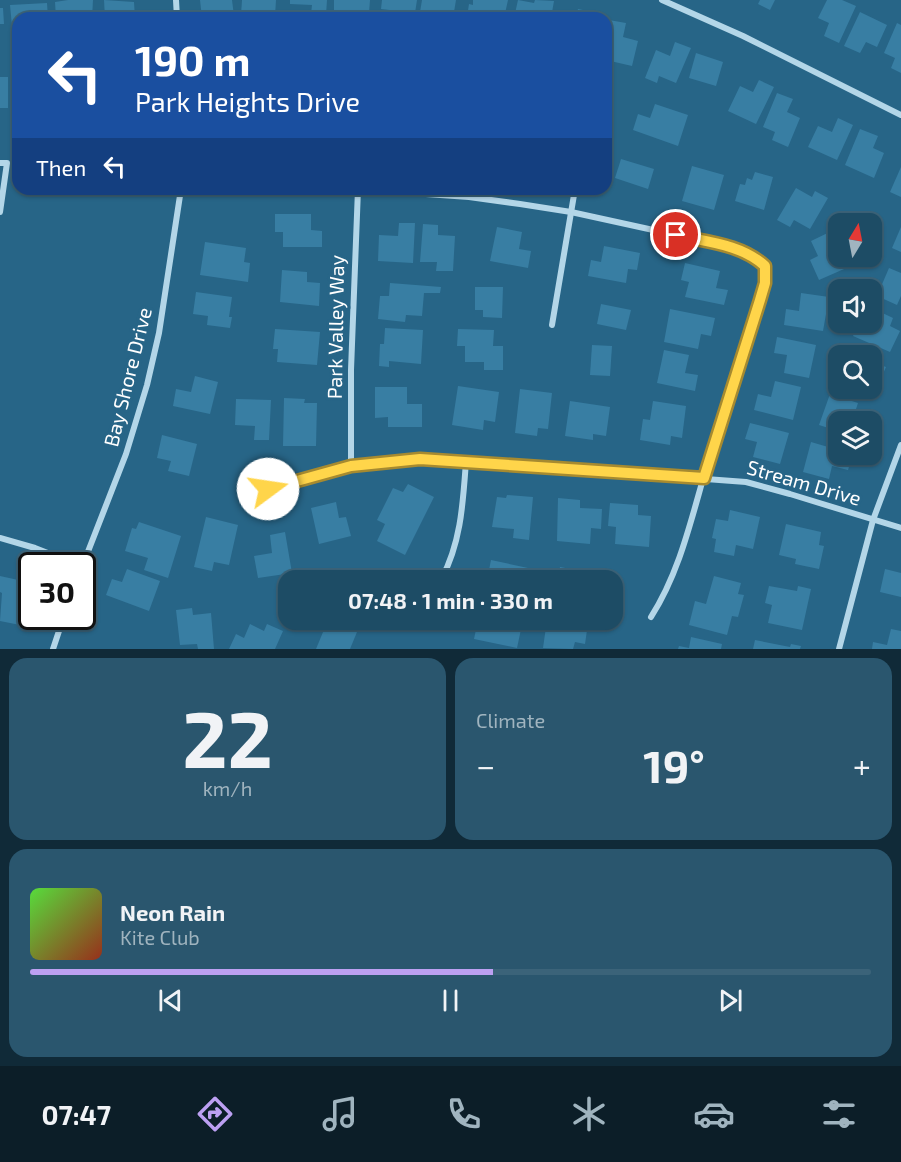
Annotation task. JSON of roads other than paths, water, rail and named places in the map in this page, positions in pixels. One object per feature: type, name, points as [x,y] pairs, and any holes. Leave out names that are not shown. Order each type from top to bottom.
[{"type":"street","points":[[662,0],[743,36],[901,116]]},
{"type":"street","points":[[0,164],[6,163],[0,212]]},
{"type":"street","name":"Bay Shore Drive","points":[[88,552],[126,454],[147,385],[159,333],[180,195]]},
{"type":"street","name":"Park Valley Way","points":[[351,466],[356,195]]},
{"type":"street","points":[[441,195],[571,212],[740,249],[753,255],[765,266],[765,283],[674,576],[651,617]]},
{"type":"street","points":[[552,325],[575,195]]},
{"type":"street","points":[[839,649],[873,520],[901,446]]},
{"type":"street","name":"Stream Drive","points":[[268,489],[351,466],[420,459],[466,461],[746,482],[901,528]]},
{"type":"street","points":[[446,570],[456,547],[466,461]]},
{"type":"street","points":[[0,538],[45,552]]},
{"type":"street","points":[[53,649],[59,630]]}]
